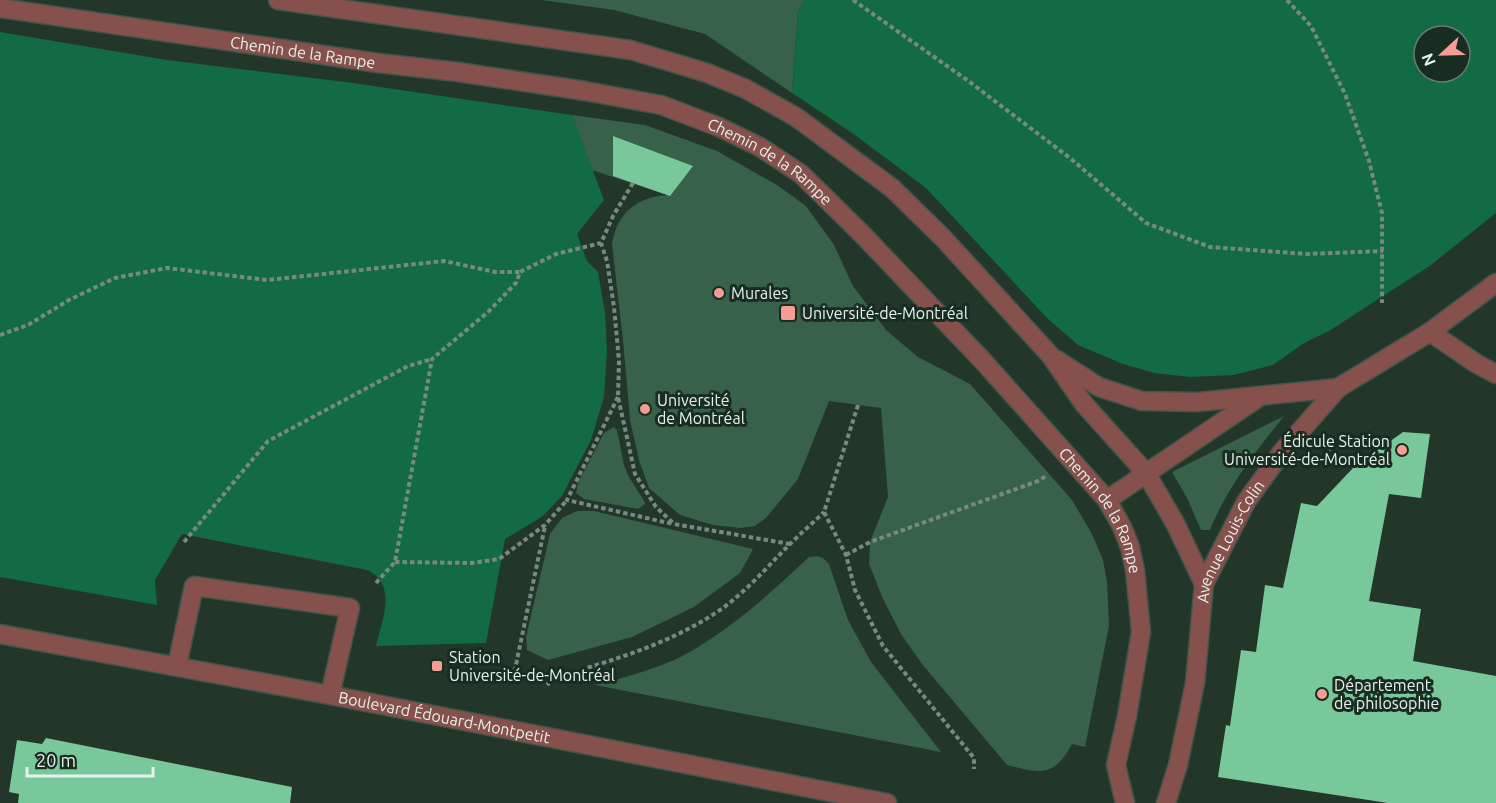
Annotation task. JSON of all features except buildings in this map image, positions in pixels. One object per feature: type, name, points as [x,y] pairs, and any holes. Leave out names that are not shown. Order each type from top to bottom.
[{"type":"street","points":[[278,0],[631,50],[707,73],[746,89],[796,117],[892,188],[944,238],[1051,356],[1084,404],[1146,473],[1175,523],[1204,584]]},
{"type":"street","name":"Chemin de la Rampe","points":[[0,8],[585,91],[661,105],[719,127],[760,147],[801,174],[862,234],[983,361],[1107,500],[1130,547],[1141,632],[1116,765],[1125,803]]},
{"type":"street","name":"Avenue Louis-Colin","points":[[1166,803],[1178,765],[1195,683],[1204,584],[1246,502],[1282,452],[1338,388],[1430,332],[1496,283]]},
{"type":"street","points":[[1430,332],[1492,374],[1496,374]]},
{"type":"street","points":[[1051,356],[1099,387],[1142,401],[1198,402],[1338,388]]},
{"type":"street","points":[[1107,500],[1260,396]]},
{"type":"street","points":[[177,666],[194,586],[350,608],[330,695]]},
{"type":"street","name":"Boulevard Édouard-Montpetit","points":[[0,634],[888,803]]},
{"type":"path","points":[[853,0],[967,80],[1070,158],[1146,224],[1210,247],[1307,254],[1383,252]]},
{"type":"path","points":[[1287,0],[1311,26],[1345,94],[1369,161],[1382,213],[1382,303]]},
{"type":"path","points":[[633,183],[613,216],[601,243],[607,261],[615,307],[619,361],[618,397],[634,474],[656,507],[674,524]]},
{"type":"path","points":[[0,335],[28,325],[69,300],[114,278],[167,268],[267,280],[444,261],[495,272],[520,272],[556,254],[601,243]]},
{"type":"path","points":[[183,542],[268,441],[408,366],[432,359],[488,312],[516,283],[520,272]]},
{"type":"path","points":[[376,583],[395,562],[432,359]]},
{"type":"path","points":[[395,562],[472,563],[499,559],[545,525],[567,500],[618,397]]},
{"type":"path","points":[[547,685],[554,678],[642,651],[684,632],[721,609],[764,573],[824,512],[858,405]]},
{"type":"path","points":[[1324,445],[1354,467]]},
{"type":"path","points":[[846,555],[870,542],[1038,481],[1071,460]]},
{"type":"path","points":[[567,500],[674,524],[790,544]]},
{"type":"path","points":[[824,512],[846,555],[855,591],[883,646],[974,759],[974,769]]},
{"type":"path","points":[[513,679],[545,525]]},
{"type":"green space","points":[[542,0],[805,0],[798,11],[792,93],[705,34],[614,10]]},
{"type":"green space","points":[[805,0],[1496,0],[1496,213],[1431,265],[1329,331],[1304,343],[1273,365],[1234,375],[1190,377],[1154,373],[1123,364],[1078,345],[1047,318],[926,188],[852,133],[792,93],[798,11]]},
{"type":"green space","points":[[0,32],[167,60],[353,83],[572,115],[604,200],[577,234],[587,261],[598,272],[605,312],[607,351],[604,397],[591,440],[562,496],[543,516],[505,539],[486,643],[376,646],[384,614],[385,593],[377,576],[367,570],[182,534],[155,580],[157,605],[0,577]]},
{"type":"green space","points":[[572,115],[645,125],[717,151],[777,185],[806,206],[834,245],[853,286],[886,330],[918,357],[970,384],[1072,500],[1092,534],[1103,560],[1107,582],[1109,626],[1085,747],[1072,744],[1059,762],[1045,770],[1029,770],[1007,765],[922,664],[901,634],[883,599],[869,564],[870,542],[888,497],[881,408],[829,401],[798,479],[766,518],[755,526],[741,528],[713,525],[680,515],[649,488],[639,460],[630,420],[612,244],[618,224],[630,209],[646,199],[667,195],[592,170]]},
{"type":"green space","points":[[1284,416],[1234,484],[1210,530],[1201,530],[1172,472]]},
{"type":"green space","points":[[614,427],[617,430],[624,465],[645,504],[638,509],[584,499],[576,493],[578,483],[604,433]]},
{"type":"green space","points":[[577,511],[594,511],[753,549],[740,573],[694,607],[632,637],[548,660],[527,650],[526,637],[550,534],[562,518]]},
{"type":"green space","points":[[817,556],[829,564],[848,620],[871,662],[941,752],[595,685],[656,667],[690,652],[752,608],[809,557]]},
{"type":"place","name":"Murales","points":[[719,293]]},
{"type":"place","name":"Université-de-Montréal","points":[[788,313]]},
{"type":"place","name":"Université de Montréal","points":[[645,409]]},
{"type":"place","name":"Édicule Station Université-de-Montréal","points":[[1402,450]]},
{"type":"place","name":"Station Université-de-Montréal","points":[[437,666]]},
{"type":"place","name":"Département de philosophie","points":[[1322,694]]}]
